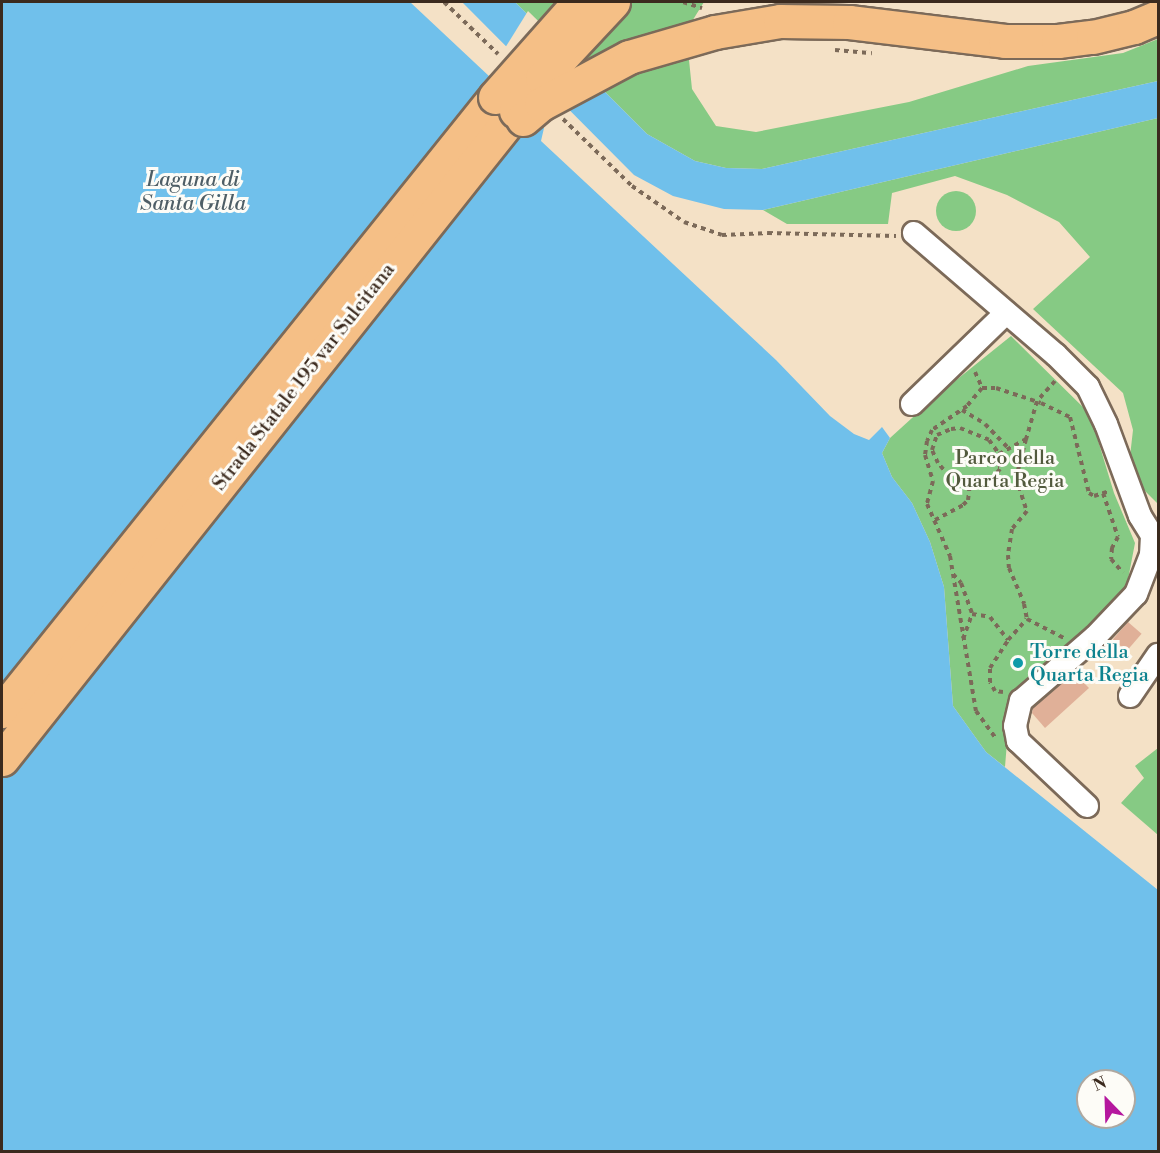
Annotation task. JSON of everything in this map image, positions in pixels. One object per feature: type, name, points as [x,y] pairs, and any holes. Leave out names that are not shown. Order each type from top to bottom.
[{"type":"highway","points":[[505,66],[555,2]]},
{"type":"highway","name":"Strada Statale 195 var Sulcitana","points":[[2,711],[505,66],[579,2]]},
{"type":"highway","name":"Strada Statale 195 var Sulcitana","points":[[2,759],[482,152],[542,78],[613,2]]},
{"type":"highway","points":[[482,152],[541,104],[628,57],[715,32],[780,21],[849,22],[1005,41],[1058,41],[1134,27],[1158,17]]},
{"type":"street","points":[[914,233],[1088,387],[1106,424],[1140,516],[1155,536],[1151,555],[1127,578],[1136,594],[1095,638],[1021,701],[1015,726],[1018,741],[1087,806]]},
{"type":"street","points":[[912,404],[1006,313]]},
{"type":"street","points":[[1130,696],[1158,655]]},
{"type":"path","points":[[444,2],[505,66]]},
{"type":"path","points":[[556,113],[632,186],[684,222],[722,235],[851,233],[890,237],[914,233]]},
{"type":"path","points":[[962,355],[974,367],[982,388]]},
{"type":"path","points":[[1027,619],[1024,604],[1009,568],[1008,555],[1012,529],[1027,511],[1016,478],[1037,402],[1069,368]]},
{"type":"path","points":[[982,388],[996,388],[1071,417],[1089,493],[1094,496],[1128,486]]},
{"type":"path","points":[[982,388],[976,398],[932,430],[927,441],[925,455],[933,481],[927,504],[950,556],[976,711],[1000,743],[1018,741]]},
{"type":"path","points":[[961,410],[985,424],[1008,448]]},
{"type":"path","points":[[951,429],[968,430],[989,440],[999,454],[997,475],[983,484],[970,484],[949,476],[938,463],[932,450],[938,435],[951,429]]},
{"type":"path","points":[[999,454],[1026,439]]},
{"type":"path","points":[[935,520],[968,500],[970,484]]},
{"type":"path","points":[[1103,493],[1118,537],[1112,548],[1111,559],[1127,578]]},
{"type":"path","points":[[953,574],[961,583],[972,614],[963,640]]},
{"type":"path","points":[[972,614],[990,617],[1008,640]]},
{"type":"path","points":[[1027,619],[1069,639]]},
{"type":"path","points":[[1011,690],[995,691],[990,682],[990,669],[1008,640],[1027,619]]},
{"type":"green space","points":[[515,2],[704,2],[686,31],[692,89],[716,126],[756,132],[909,102],[1028,66],[1123,53],[1158,39],[1158,81],[762,169],[726,168],[695,161],[647,134]]},
{"type":"green space","points":[[1158,118],[1158,504],[1141,487],[1129,465],[1133,430],[1123,393],[1033,309],[1090,257],[1059,222],[1007,195],[955,176],[892,193],[888,224],[787,224],[763,210]]},
{"type":"green space","points":[[956,191],[970,197],[976,211],[970,225],[956,231],[942,225],[936,211],[942,197]]},
{"type":"green space","name":"Parco della Quarta Regia","points":[[1011,336],[1090,414],[1114,493],[1135,543],[1125,595],[1024,689],[1011,693],[1005,767],[986,752],[953,706],[944,587],[930,542],[912,503],[892,477],[882,453],[890,438],[934,398]]},
{"type":"green space","points":[[1158,748],[1158,835],[1121,803],[1144,778],[1135,766]]},
{"type":"water","name":"Laguna di Santa Gilla","points":[[2,2],[410,2],[490,77],[510,102],[544,128],[541,141],[776,360],[830,416],[854,434],[869,440],[882,427],[890,438],[882,453],[892,477],[912,503],[930,542],[944,587],[953,706],[986,752],[1158,890],[1158,1151],[2,1152]]},
{"type":"water","points":[[462,2],[515,2],[647,134],[695,161],[726,168],[762,169],[1158,81],[1158,118],[763,210],[724,209],[673,196],[634,175]]},
{"type":"pier","points":[[528,11],[571,53],[544,87],[505,48]]},
{"type":"building","points":[[1128,622],[1142,634],[1126,651],[1113,639]]},
{"type":"building","points":[[1074,673],[1089,688],[1045,728],[1032,713],[1033,708]]},
{"type":"place","name":"Torre della Quarta Regia","points":[[1018,663]]}]
